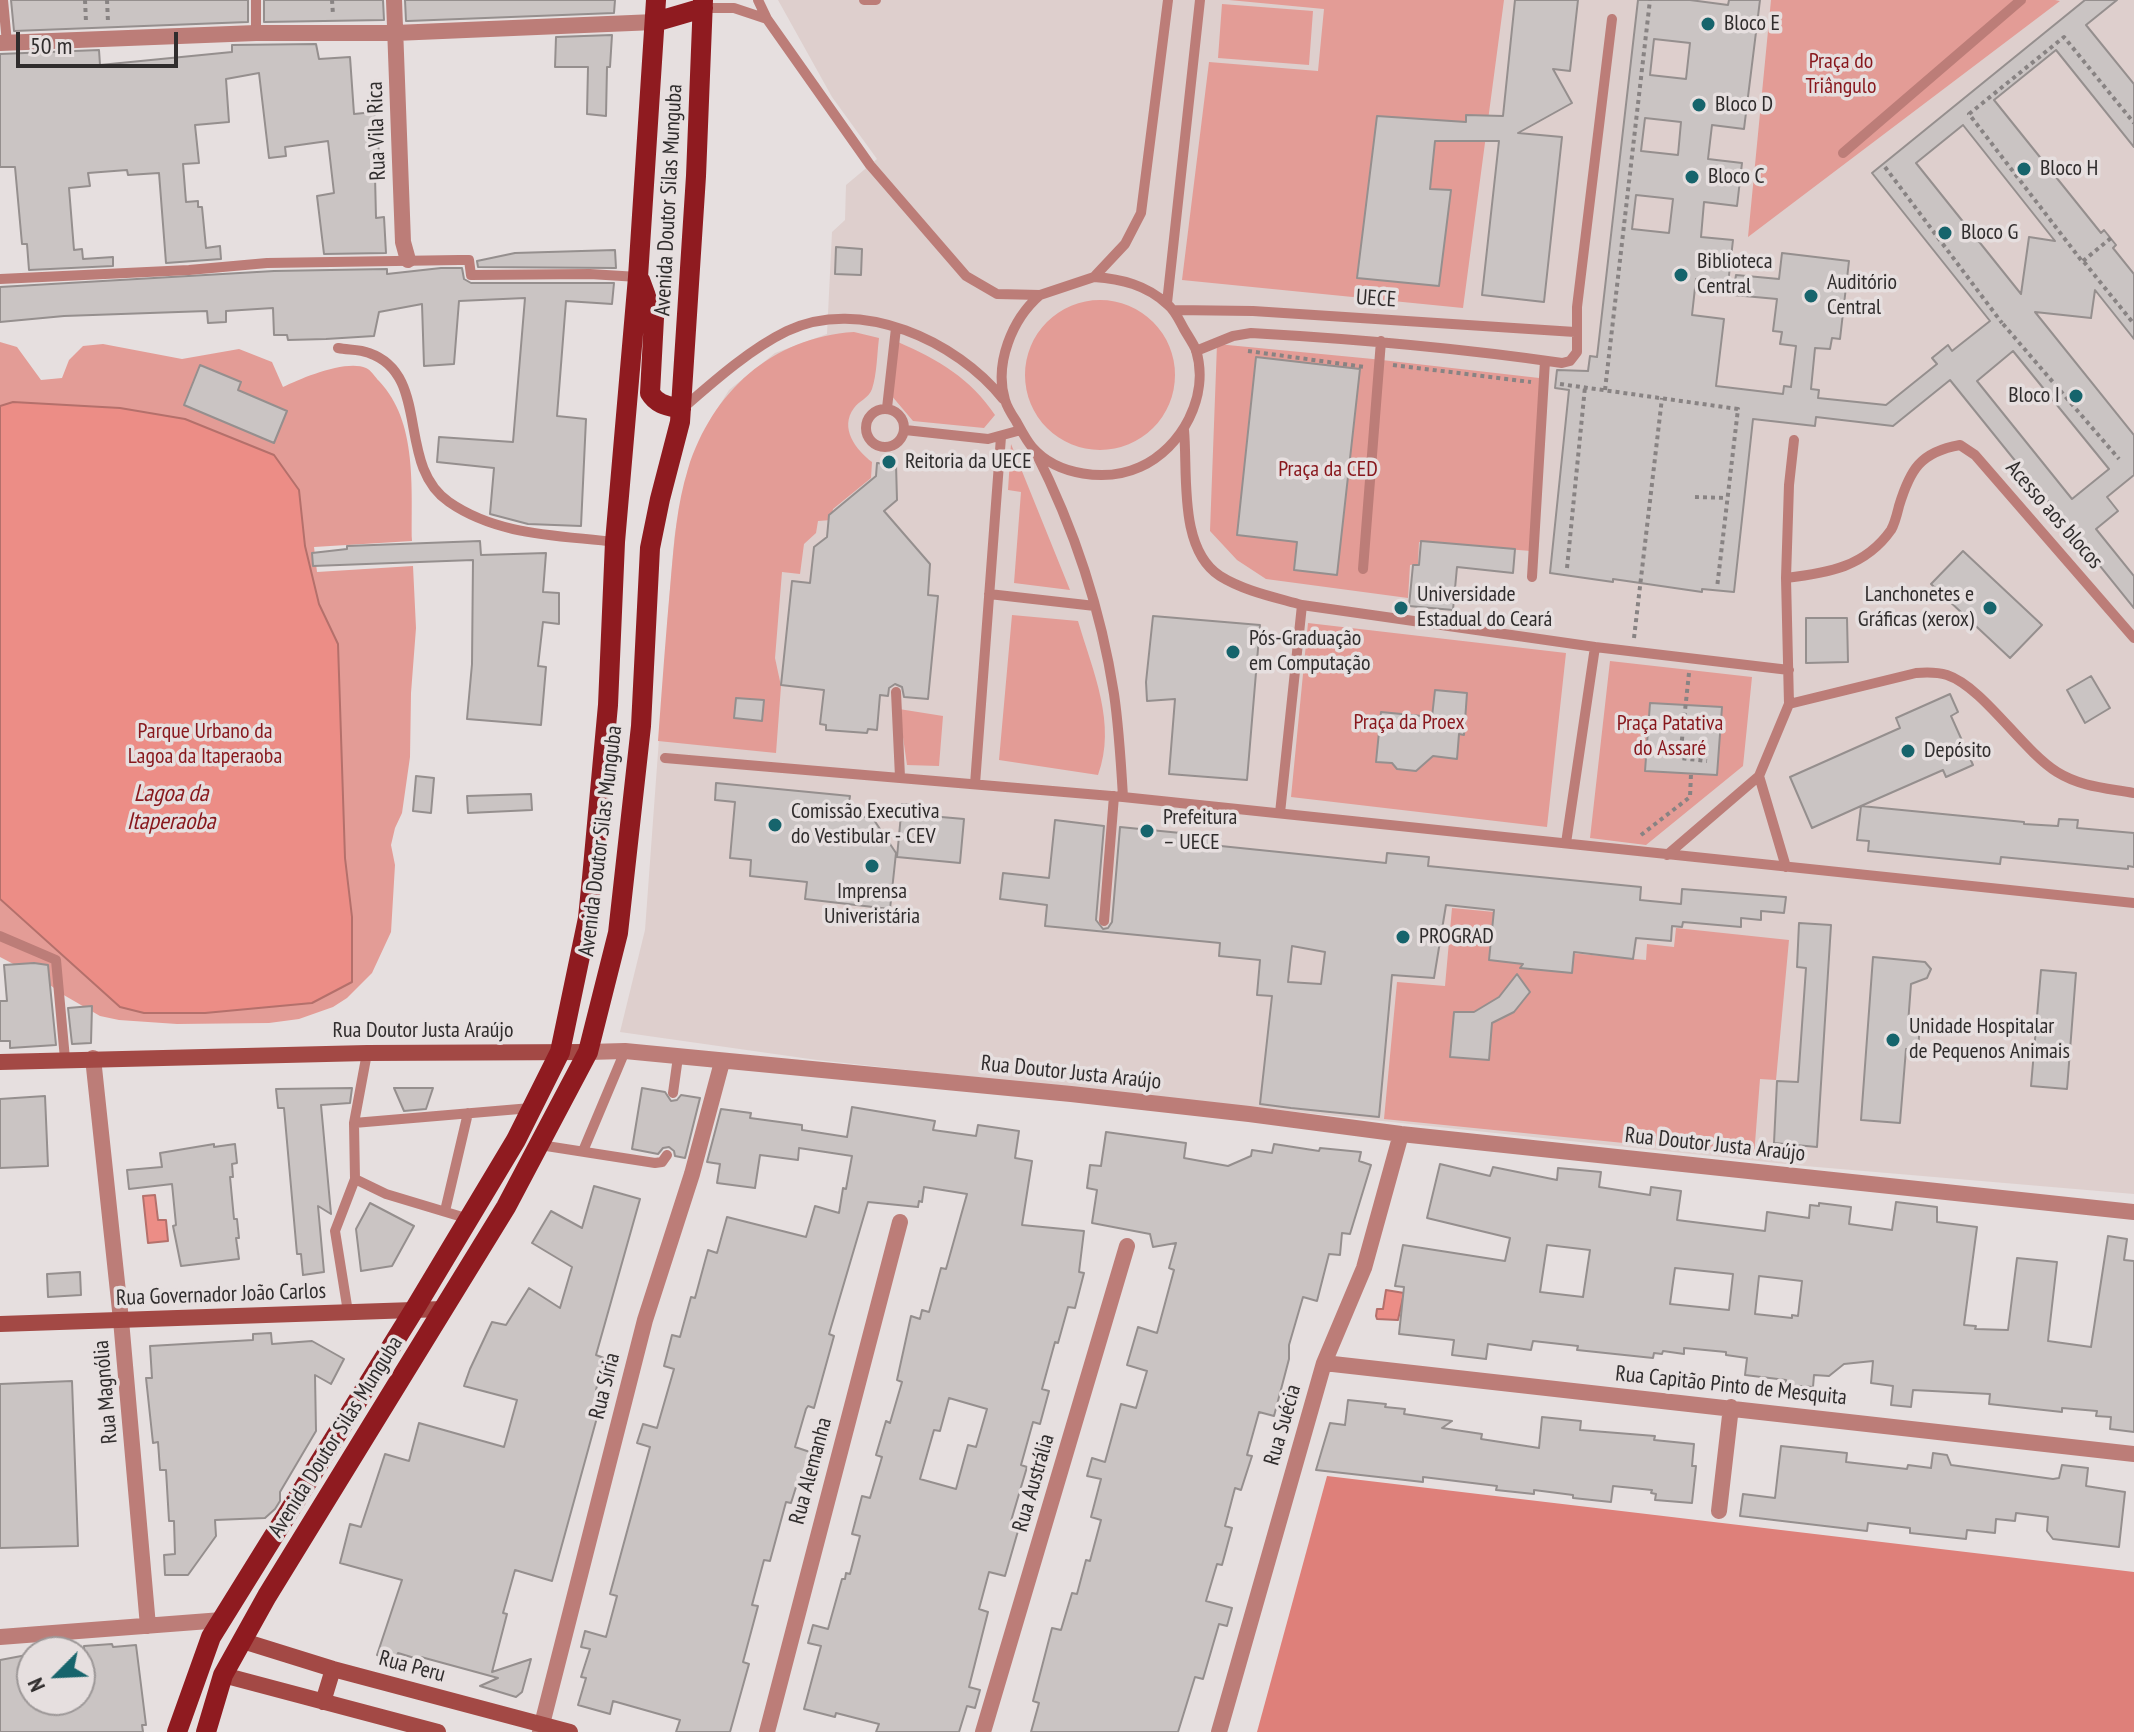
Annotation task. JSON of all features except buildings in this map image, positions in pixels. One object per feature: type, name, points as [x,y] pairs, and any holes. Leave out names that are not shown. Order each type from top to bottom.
[{"type":"main road","name":"Avenida Doutor Silas Munguba","points":[[177,1732],[211,1637],[469,1219],[560,1052],[588,918],[608,705],[615,542],[638,277],[656,0]]},
{"type":"main road","name":"Avenida Doutor Silas Munguba","points":[[206,1732],[223,1675],[267,1596],[506,1207],[588,1052],[618,933],[641,726],[650,548],[681,409],[703,4]]},
{"type":"main road","points":[[655,22],[703,4]]},
{"type":"main road","points":[[638,277],[654,318],[650,393],[662,404],[681,409]]},
{"type":"street","name":"Rua Vila Rica","points":[[394,0],[403,242],[408,260]]},
{"type":"street","points":[[4,43],[256,33],[395,33],[655,22]]},
{"type":"street","name":"Rua Doutor Justa Araújo","points":[[0,1062],[367,1053],[625,1051],[1071,1094],[1401,1134],[2134,1212]]},
{"type":"street","name":"Rua Magnólia","points":[[93,1058],[121,1320],[148,1626]]},
{"type":"street","name":"Rua Síria","points":[[541,1728],[645,1320],[692,1174],[722,1062]]},
{"type":"street","name":"Rua Suécia","points":[[1219,1732],[1324,1363],[1364,1268],[1401,1134]]},
{"type":"street","name":"Rua Alemanha","points":[[767,1732],[900,1222]]},
{"type":"street","name":"Rua Austrália","points":[[983,1732],[1127,1246]]},
{"type":"street","name":"Rua Governador João Carlos","points":[[0,1324],[443,1309]]},
{"type":"street","name":"Rua Capitão Pinto de Mesquita","points":[[1324,1363],[2134,1454]]},
{"type":"street","points":[[1719,1511],[1731,1407]]},
{"type":"street","points":[[0,1637],[222,1620]]},
{"type":"street","name":"Rua Peru","points":[[243,1641],[541,1728],[570,1732]]},
{"type":"street","points":[[323,1702],[333,1669]]},
{"type":"street","points":[[223,1675],[438,1732]]},
{"type":"lane","points":[[3,0],[4,43]]},
{"type":"lane","points":[[256,0],[256,33]]},
{"type":"lane","points":[[758,0],[767,19],[870,165],[966,276],[997,294],[1040,295],[1094,277],[1121,279],[1145,288],[1170,306],[1196,351],[1199,380],[1193,409],[1184,430],[1162,454],[1138,468],[1111,475],[1083,474],[1057,465],[1034,449]]},
{"type":"lane","points":[[864,0],[876,0]]},
{"type":"lane","points":[[1094,277],[1125,244],[1141,213],[1168,0]]},
{"type":"lane","points":[[1170,306],[1200,0]]},
{"type":"lane","points":[[1843,153],[2021,0]]},
{"type":"lane","points":[[703,4],[734,8],[767,19]]},
{"type":"lane","points":[[1196,351],[1233,336],[1251,333],[1381,341],[1566,363],[1574,358],[1612,19]]},
{"type":"lane","points":[[0,279],[267,263],[408,260],[469,260],[471,275],[590,274],[638,277]]},
{"type":"lane","points":[[1005,400],[1002,371],[1007,342],[1021,317],[1040,295]]},
{"type":"lane","name":"UECE","points":[[1170,306],[1575,332]]},
{"type":"lane","points":[[681,409],[787,331],[829,320],[856,320],[922,335],[982,374],[1005,400],[1054,489],[1095,606],[1114,695],[1118,797],[1104,921]]},
{"type":"lane","points":[[887,408],[896,328]]},
{"type":"lane","points":[[1363,569],[1381,341]]},
{"type":"lane","points":[[338,348],[366,352],[384,359],[395,369],[404,383],[419,461],[433,487],[448,502],[506,529],[615,542]]},
{"type":"lane","points":[[1532,577],[1545,361]]},
{"type":"lane","points":[[887,408],[897,412],[905,430],[900,441],[891,447],[880,447],[870,440],[866,430],[868,419],[876,410],[887,408]]},
{"type":"lane","points":[[905,430],[974,439],[1001,437],[1021,430]]},
{"type":"lane","points":[[1184,430],[1191,529],[1198,550],[1218,575],[1248,589],[1302,605],[1595,647],[1789,670]]},
{"type":"lane","points":[[975,784],[1001,437]]},
{"type":"lane","points":[[1667,855],[1759,776],[1789,704],[1786,578],[1794,440]]},
{"type":"lane","name":"Acesso aos blocos","points":[[1786,578],[1841,569],[1866,555],[1893,527],[1911,472],[1919,462],[1940,450],[1960,445],[1975,455],[2134,638]]},
{"type":"lane","points":[[989,594],[1095,606]]},
{"type":"lane","points":[[1280,813],[1302,605]]},
{"type":"lane","points":[[1566,843],[1595,647]]},
{"type":"lane","points":[[1789,704],[1879,680],[1936,672],[1950,676],[1969,688],[2054,770],[2083,784],[2134,793]]},
{"type":"lane","points":[[896,692],[900,777]]},
{"type":"lane","points":[[665,758],[1118,797],[2134,903]]},
{"type":"lane","points":[[1759,776],[1786,867]]},
{"type":"lane","points":[[0,936],[56,960],[65,1059]]},
{"type":"lane","points":[[583,1151],[625,1051]]},
{"type":"lane","points":[[348,1312],[335,1231],[355,1179],[354,1123],[367,1053]]},
{"type":"lane","points":[[673,1093],[678,1057]]},
{"type":"lane","points":[[354,1123],[532,1108]]},
{"type":"lane","points":[[445,1211],[468,1113]]},
{"type":"lane","points":[[540,1145],[655,1163],[662,1162],[667,1155]]},
{"type":"lane","points":[[355,1179],[386,1194],[469,1219]]},
{"type":"path","points":[[1605,390],[1650,0]]},
{"type":"path","points":[[2134,123],[2064,37],[1969,114],[2134,324]]},
{"type":"path","points":[[1885,167],[2002,324],[2119,459]]},
{"type":"path","points":[[2083,261],[2111,238]]},
{"type":"path","points":[[1248,351],[1364,367],[1380,363],[1585,387],[1738,409],[1717,588]]},
{"type":"path","points":[[1567,568],[1585,387]]},
{"type":"path","points":[[1633,651],[1662,398]]},
{"type":"path","points":[[1695,497],[1727,498]]},
{"type":"path","points":[[1678,670],[1689,673],[1680,758],[1707,761]]},
{"type":"path","points":[[1622,850],[1690,797],[1692,759]]},
{"type":"shaded area","name":"Universidade Estadual do Ceará","points":[[778,0],[1515,0],[1508,63],[1569,71],[1578,0],[2134,0],[2134,1194],[1805,1166],[1110,1092],[817,1060],[620,1032],[645,930],[675,532],[688,469],[711,419],[729,390],[775,353],[827,334],[832,232],[845,220],[846,185],[877,159],[832,97]]},
{"type":"shaded area","points":[[1327,1476],[2134,1572],[2134,1732],[1257,1732]]},
{"type":"green space","points":[[1229,0],[1504,0],[1463,308],[1182,280],[1209,62],[1318,71],[1324,9]]},
{"type":"green space","name":"Praça do Triângulo","points":[[1771,0],[2055,0],[2060,1],[1748,237]]},
{"type":"green space","points":[[1222,4],[1313,11],[1309,65],[1218,58]]},
{"type":"green space","points":[[1100,300],[1129,306],[1153,322],[1169,346],[1175,375],[1169,404],[1153,428],[1129,444],[1100,450],[1071,444],[1047,428],[1031,404],[1025,375],[1031,346],[1047,322],[1071,306]]},
{"type":"green space","points":[[854,332],[879,338],[872,389],[854,408],[848,423],[855,445],[872,462],[871,478],[833,509],[831,520],[818,521],[816,533],[804,544],[800,574],[782,572],[775,658],[781,686],[776,753],[658,741],[676,523],[684,482],[699,441],[729,393],[772,357],[824,336]]},
{"type":"green space","name":"Lagoa da Itaperaoba","points":[[0,342],[17,347],[41,380],[62,378],[69,360],[83,346],[103,344],[182,359],[239,349],[272,362],[283,387],[324,371],[358,366],[370,370],[392,397],[410,456],[412,541],[314,547],[317,572],[413,566],[416,628],[410,757],[402,813],[391,845],[395,865],[391,932],[372,973],[347,998],[333,1007],[299,1019],[269,1023],[177,1024],[119,1020],[100,1016],[0,957]]},
{"type":"green space","points":[[898,342],[940,363],[975,391],[995,415],[984,428],[913,421],[891,395]]},
{"type":"green space","name":"Praça da CED","points":[[1217,344],[1548,379],[1531,551],[1419,542],[1418,564],[1410,565],[1408,598],[1266,579],[1237,560],[1210,531]]},
{"type":"green space","points":[[1011,444],[1070,590],[1014,583],[1021,492],[1008,490]]},
{"type":"green space","points":[[1012,615],[1078,621],[1104,717],[1105,737],[1098,775],[999,760]]},
{"type":"green space","name":"Praça da Proex","points":[[1308,623],[1566,653],[1547,827],[1291,797]]},
{"type":"green space","name":"Praça Patativa do Assaré","points":[[1610,661],[1752,677],[1743,766],[1646,845],[1590,838]]},
{"type":"green space","points":[[899,709],[943,716],[939,766],[907,765]]},
{"type":"green space","points":[[1452,908],[1515,914],[1511,963],[1557,968],[1559,952],[1646,960],[1647,944],[1674,947],[1676,928],[1789,940],[1776,1080],[1760,1079],[1754,1156],[1384,1119],[1397,982],[1445,986]]},
{"type":"water","name":"Lagoa da Itaperaoba","points":[[13,402],[120,408],[185,419],[274,455],[299,490],[305,546],[319,604],[338,644],[345,858],[352,917],[352,982],[312,1003],[205,1013],[144,1013],[120,1007],[0,899],[0,406]]},
{"type":"water","points":[[155,1195],[158,1220],[166,1220],[168,1241],[148,1243],[143,1196]]},
{"type":"water","points":[[1386,1290],[1404,1293],[1398,1320],[1377,1319],[1377,1309],[1383,1309]]},
{"type":"place","name":"Bloco E","points":[[1708,24]]},
{"type":"place","name":"Bloco D","points":[[1699,105]]},
{"type":"place","name":"Bloco H","points":[[2024,169]]},
{"type":"place","name":"Bloco C","points":[[1692,177]]},
{"type":"place","name":"Bloco G","points":[[1945,233]]},
{"type":"place","name":"Biblioteca Central","points":[[1681,275]]},
{"type":"place","name":"Auditório Central","points":[[1811,296]]},
{"type":"place","name":"Bloco I","points":[[2076,396]]},
{"type":"place","name":"Reitoria da UECE","points":[[889,462]]},
{"type":"place","name":"Universidade Estadual do Ceará","points":[[1401,608]]},
{"type":"place","name":"Lanchonetes e Gráficas (xerox)","points":[[1990,608]]},
{"type":"place","name":"Pós-Graduação em Computação","points":[[1233,652]]},
{"type":"place","name":"Depósito","points":[[1908,751]]},
{"type":"place","name":"Comissão Executiva do Vestibular - CEV","points":[[775,825]]},
{"type":"place","name":"Prefeitura – UECE","points":[[1147,831]]},
{"type":"place","name":"Imprensa Univeristária","points":[[872,866]]},
{"type":"place","name":"PROGRAD","points":[[1403,937]]},
{"type":"place","name":"Unidade Hospitalar de Pequenos Animais","points":[[1893,1040]]},
{"type":"park label","name":"Parque Urbano da Lagoa da Itaperaoba","points":[[205,744]]}]
